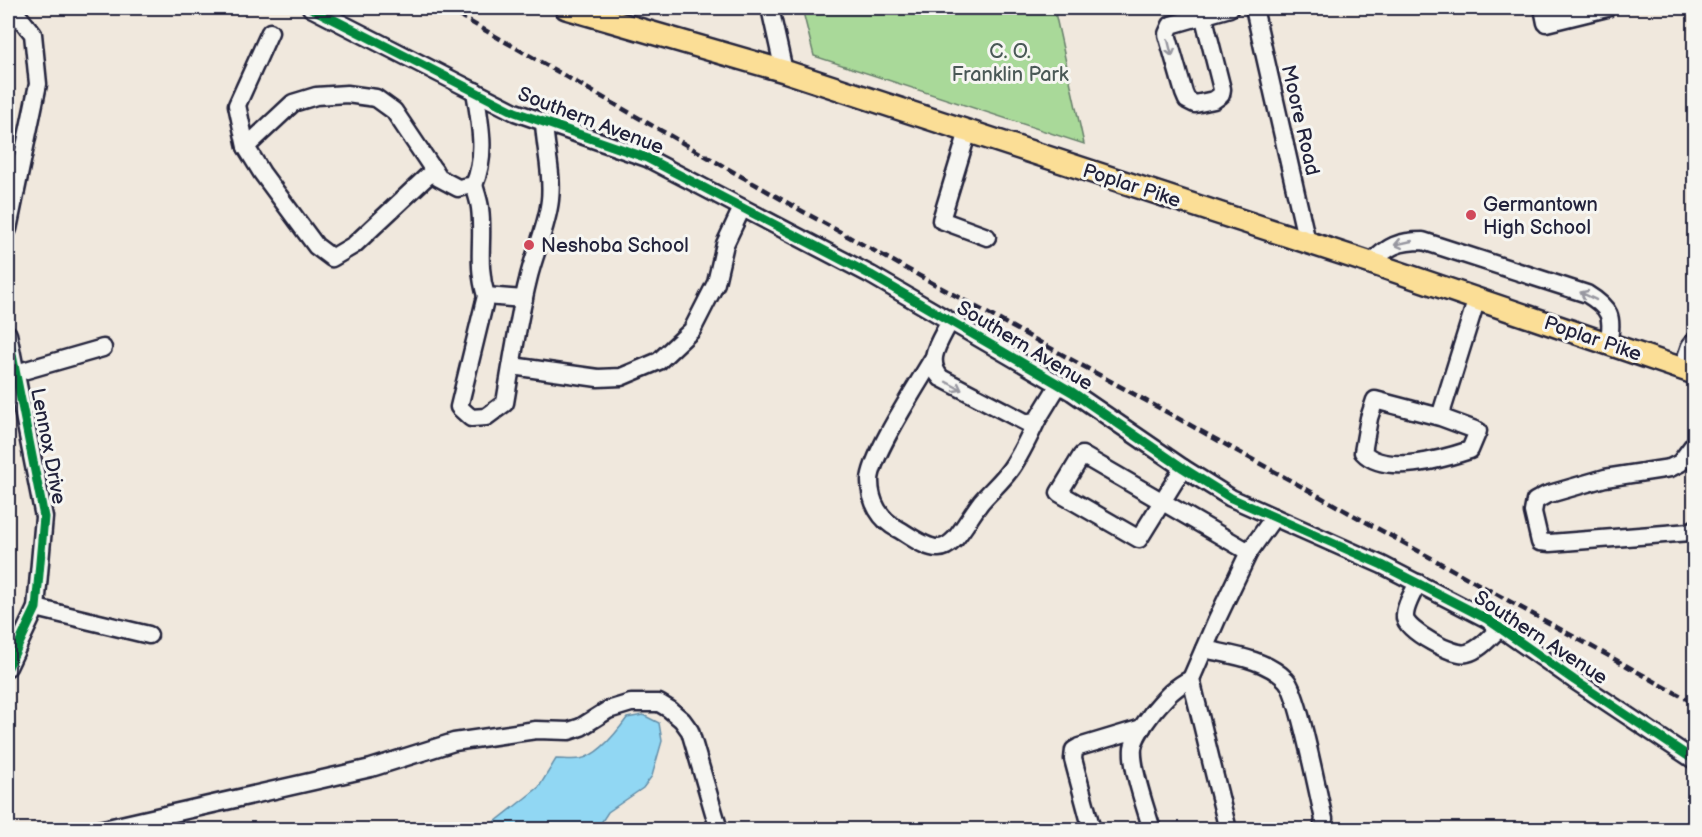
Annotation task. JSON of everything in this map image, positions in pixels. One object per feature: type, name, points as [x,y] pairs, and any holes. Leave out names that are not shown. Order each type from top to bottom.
[{"type":"main road","name":"Poplar Pike","points":[[570,8],[784,71],[1477,298],[1688,371]]},
{"type":"street","points":[[8,229],[38,84],[33,34],[12,8]]},
{"type":"street","name":"Southern Avenue","points":[[311,8],[515,112],[647,158],[871,275],[1059,384],[1231,498],[1382,565],[1487,619],[1574,680],[1695,759]]},
{"type":"street","points":[[771,8],[784,71]]},
{"type":"street","points":[[1203,14],[1222,88],[1221,95],[1215,100],[1195,104],[1187,100],[1184,93],[1167,34],[1171,25],[1203,14],[1230,8]]},
{"type":"street","name":"Moore Road","points":[[1254,8],[1307,242]]},
{"type":"street","points":[[1543,8],[1546,23],[1607,8]]},
{"type":"street","points":[[270,32],[237,105],[246,147],[262,173],[316,246],[332,258],[354,245],[434,170]]},
{"type":"street","points":[[475,91],[482,133],[480,170],[474,185],[480,208],[479,256],[481,282],[486,296],[459,407],[471,417],[486,417],[505,403],[528,279],[543,235],[550,200],[550,170],[544,143],[544,122]]},
{"type":"street","points":[[246,147],[293,103],[316,96],[347,94],[376,99],[394,111],[439,178],[458,188],[474,185]]},
{"type":"street","points":[[968,131],[941,220],[987,237]]},
{"type":"street","points":[[512,366],[598,378],[621,377],[659,361],[692,330],[716,283],[725,244],[742,207]]},
{"type":"street","points":[[1371,263],[1389,247],[1411,241],[1423,241],[1587,294],[1602,303],[1610,315],[1611,327],[1608,344]]},
{"type":"street","points":[[486,296],[524,298]]},
{"type":"street","points":[[1440,417],[1477,298]]},
{"type":"street","points":[[950,321],[932,360],[874,462],[870,480],[875,506],[881,517],[890,525],[928,546],[938,548],[954,540],[1014,465],[1059,384]]},
{"type":"street","name":"Lennox Drive","points":[[8,334],[44,517],[36,608],[8,667]]},
{"type":"street","points":[[1688,371],[1690,346],[1695,341]]},
{"type":"street","points":[[16,373],[103,348]]},
{"type":"street","points":[[932,360],[935,372],[941,378],[1017,419],[1027,423],[1037,420]]},
{"type":"street","points":[[1375,399],[1440,417],[1478,431],[1470,450],[1444,458],[1402,464],[1381,464],[1370,459],[1364,452],[1369,418],[1375,399]]},
{"type":"street","points":[[1695,444],[1680,463],[1670,468],[1605,478],[1546,495],[1535,501],[1533,512],[1540,542],[1690,532],[1695,529]]},
{"type":"street","points":[[1183,468],[1163,501],[1139,539],[1059,493],[1082,455],[1163,501],[1249,552]]},
{"type":"street","points":[[1228,830],[1191,680],[1249,552],[1274,517]]},
{"type":"street","points":[[1418,583],[1405,615],[1406,622],[1411,629],[1456,654],[1466,654],[1477,649],[1500,628]]},
{"type":"street","points":[[36,608],[148,635]]},
{"type":"street","points":[[1204,649],[1262,664],[1287,680],[1296,703],[1324,819],[1322,830]]},
{"type":"street","points":[[1152,830],[1133,761],[1133,747],[1142,728],[1170,692],[1191,680]]},
{"type":"street","points":[[99,830],[371,768],[454,742],[536,730],[569,731],[581,727],[608,710],[631,703],[646,702],[658,703],[669,709],[682,720],[690,731],[719,830]]},
{"type":"street","points":[[1092,830],[1074,759],[1074,750],[1142,728]]},
{"type":"green space","name":"C. O. Franklin Park","points":[[802,8],[1054,8],[1084,144],[814,56]]},
{"type":"water","points":[[643,715],[659,723],[662,741],[652,776],[643,788],[608,812],[597,829],[486,829],[539,787],[556,759],[587,757],[606,743],[627,718]]},
{"type":"railway","points":[[446,8],[802,211],[1694,703]]},
{"type":"cycle path","points":[[311,8],[515,112],[647,158],[871,275],[1072,392],[1231,498],[1382,565],[1487,619],[1694,760]]},
{"type":"cycle path","points":[[8,334],[44,517],[36,608],[8,667]]},
{"type":"place","name":"Germantown High School","points":[[1471,215]]},
{"type":"place","name":"Neshoba School","points":[[529,245]]}]
